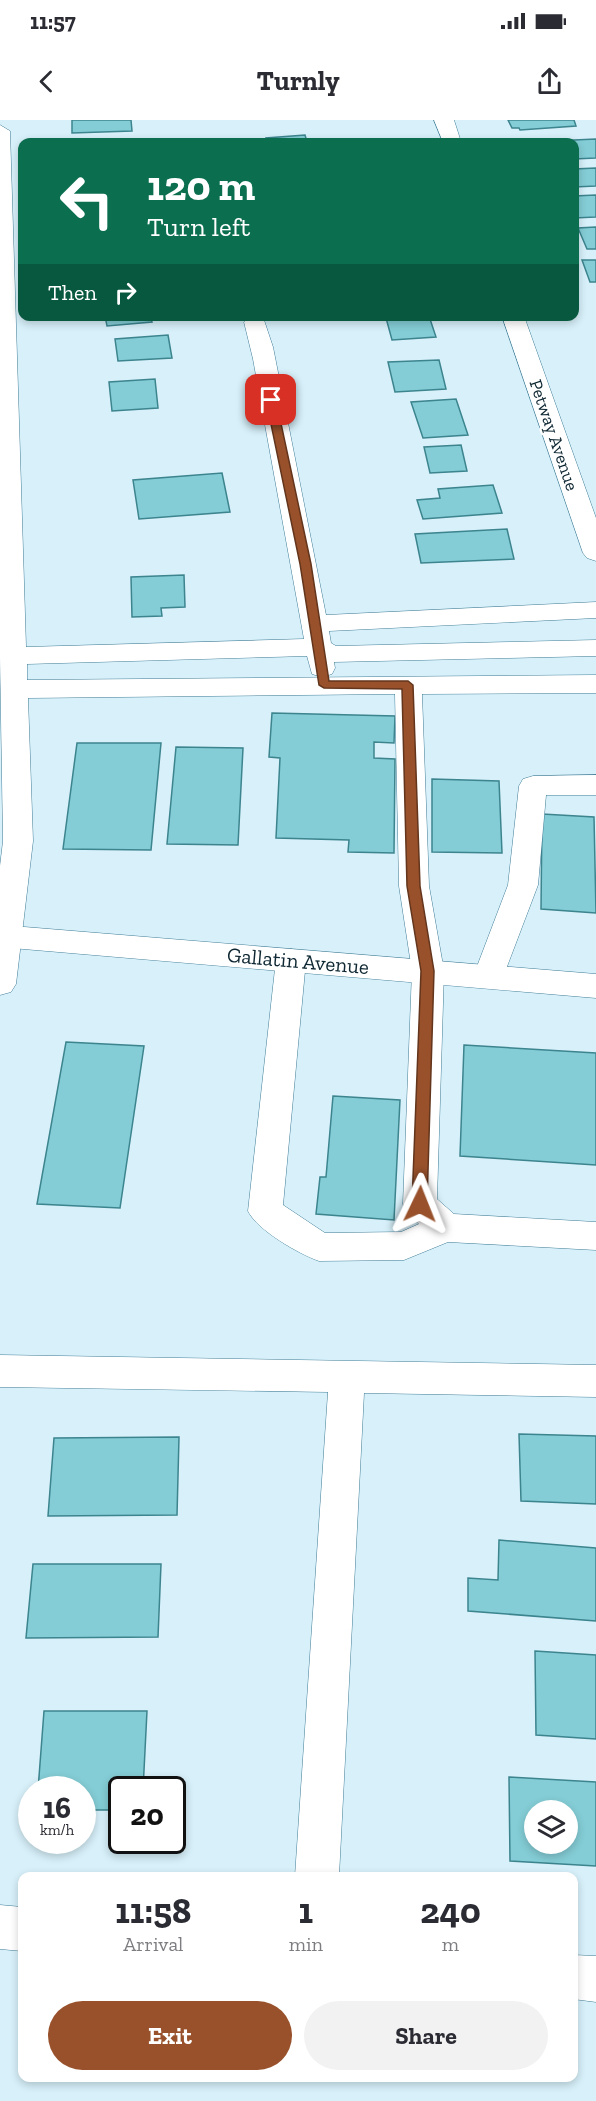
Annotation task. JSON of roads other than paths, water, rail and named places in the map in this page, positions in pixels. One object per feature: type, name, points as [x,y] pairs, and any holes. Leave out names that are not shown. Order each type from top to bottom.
[{"type":"street","points":[[444,120],[451,138]]},
{"type":"street","points":[[0,131],[9,645],[15,689],[18,841],[3,936],[0,984]]},
{"type":"street","name":"Petway Avenue","points":[[515,321],[596,553]]},
{"type":"street","points":[[255,322],[266,352],[271,400],[317,636],[324,685]]},
{"type":"street","points":[[9,645],[317,636],[596,610]]},
{"type":"street","points":[[317,636],[332,654],[596,648]]},
{"type":"street","points":[[15,689],[596,684]]},
{"type":"street","points":[[408,685],[414,886],[428,971],[420,1204],[446,1228]]},
{"type":"street","points":[[489,977],[523,885],[533,786],[596,785]]},
{"type":"street","name":"Gallatin Avenue","points":[[3,936],[596,986]]},
{"type":"street","points":[[291,960],[265,1211],[319,1246],[404,1246],[446,1228],[596,1236]]},
{"type":"street","points":[[0,1371],[596,1381]]},
{"type":"street","points":[[317,1872],[347,1377]]},
{"type":"street","points":[[0,1927],[18,1929]]},
{"type":"street","points":[[578,1977],[596,1979]]}]
